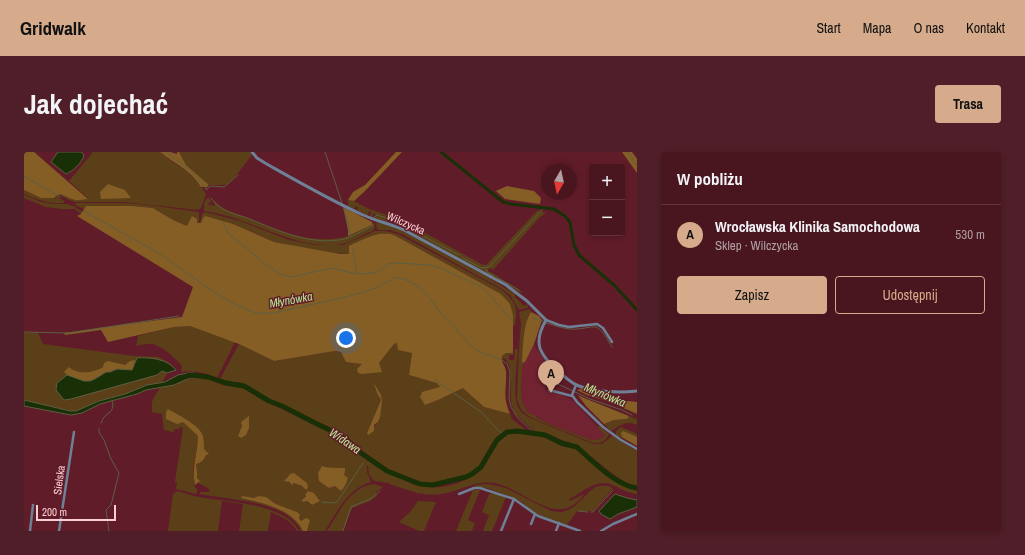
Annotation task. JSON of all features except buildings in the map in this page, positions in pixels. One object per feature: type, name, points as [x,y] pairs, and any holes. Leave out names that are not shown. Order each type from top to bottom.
[{"type":"street","name":"Wilczycka","points":[[252,152],[257,158],[265,163],[345,207],[404,230],[506,285],[523,297],[546,320],[569,327],[597,324],[603,328],[612,342]]},
{"type":"street","points":[[546,320],[539,338],[539,347],[541,352],[548,362],[576,387],[637,391]]},
{"type":"street","points":[[572,395],[576,387]]},
{"type":"street","points":[[549,390],[572,395],[602,427],[621,440],[637,448]]},
{"type":"street","name":"Sielska","points":[[59,531],[74,432]]},
{"type":"street","points":[[459,494],[474,488],[480,488],[514,499],[535,514],[580,531]]},
{"type":"street","points":[[501,531],[514,499]]},
{"type":"street","points":[[30,531],[33,505]]},
{"type":"street","points":[[531,524],[535,514]]},
{"type":"street","points":[[601,531],[613,524],[637,514]]},
{"type":"street","points":[[556,531],[560,523]]},
{"type":"shaded area","points":[[24,152],[34,152],[88,199],[76,200],[64,195],[59,195],[54,198],[41,198],[24,190]]},
{"type":"shaded area","points":[[58,152],[81,152],[84,155],[77,166],[66,174],[51,162]]},
{"type":"shaded area","points":[[93,152],[160,152],[193,175],[206,194],[201,208],[198,210],[124,202],[74,202],[59,195],[63,194],[75,200],[88,198],[69,181]]},
{"type":"shaded area","points":[[160,152],[177,154],[177,152],[179,152],[186,165],[209,185],[207,187],[201,187],[187,171]]},
{"type":"shaded area","points":[[179,152],[250,152],[252,155],[234,178],[227,184],[209,185],[186,165]]},
{"type":"shaded area","points":[[396,152],[402,152],[354,201],[348,200],[353,192],[365,185]]},
{"type":"shaded area","points":[[622,152],[632,152],[637,159],[637,173]]},
{"type":"shaded area","points":[[108,184],[125,190],[131,198],[101,199],[100,192]]},
{"type":"shaded area","points":[[507,186],[534,191],[541,198],[540,204],[505,199],[496,191]]},
{"type":"shaded area","points":[[24,190],[41,198],[54,198],[56,196],[64,201],[64,203],[53,203],[38,200],[24,194]]},
{"type":"shaded area","points":[[24,195],[41,202],[67,204],[76,207],[75,209],[62,209],[46,207],[24,198]]},
{"type":"shaded area","points":[[208,197],[211,202],[207,204],[215,206],[214,200],[227,210],[296,236],[325,239],[340,238],[372,225],[372,222],[375,228],[373,231],[350,242],[342,244],[329,245],[303,242],[278,235],[233,218],[204,211],[204,203]]},
{"type":"shaded area","points":[[348,200],[402,220],[483,265],[486,265],[538,210],[546,213],[539,218],[493,270],[489,268],[488,271],[524,293],[519,292],[406,229],[408,224],[406,223],[404,228],[393,223],[394,218],[392,218],[389,222],[374,218],[376,214],[373,214],[372,217],[370,216],[371,212],[369,211],[368,215],[366,215],[357,210],[358,207],[356,206],[354,209],[348,206]]},
{"type":"shaded area","points":[[76,203],[124,203],[199,212],[199,223],[187,226],[173,220],[153,208],[132,206],[86,206],[84,209],[75,205]]},
{"type":"shaded area","points":[[86,206],[132,206],[153,208],[173,220],[187,226],[192,216],[197,219],[197,223],[201,223],[205,216],[233,224],[274,242],[340,254],[349,254],[349,246],[377,234],[394,235],[501,294],[510,304],[513,315],[513,353],[506,353],[502,356],[502,358],[506,371],[505,397],[510,414],[484,407],[463,388],[425,405],[420,397],[422,392],[440,387],[437,383],[409,375],[412,353],[398,350],[397,343],[394,344],[379,363],[382,372],[362,374],[358,373],[357,369],[362,364],[346,362],[341,352],[335,351],[274,361],[239,344],[190,326],[174,327],[108,342],[101,330],[65,335],[64,333],[182,317],[193,287],[77,216],[81,214]]},
{"type":"shaded area","points":[[343,207],[372,222],[372,225],[348,236]]},
{"type":"shaded area","points":[[76,208],[83,212],[81,214],[75,209]]},
{"type":"shaded area","points":[[205,212],[240,221],[289,240],[316,245],[343,245],[375,231],[386,231],[398,234],[502,290],[515,305],[515,325],[513,325],[511,308],[501,294],[394,235],[377,234],[366,238],[350,246],[349,254],[330,253],[274,242],[233,224],[203,218],[202,223],[200,223],[202,214]]},
{"type":"shaded area","points":[[377,222],[397,228],[491,279],[515,294],[515,297],[524,306],[528,304],[527,308],[519,310],[510,295],[502,289],[402,234],[390,230],[378,230],[376,225]]},
{"type":"shaded area","points":[[530,309],[531,312],[528,316],[524,341],[521,388],[522,402],[528,413],[557,427],[592,440],[597,440],[606,436],[597,427],[599,426],[609,434],[603,442],[593,443],[534,419],[527,415],[521,408],[517,398],[519,349],[521,349],[519,348],[521,324],[519,312]]},
{"type":"shaded area","points":[[531,312],[539,316],[542,320],[534,344],[525,362],[522,363],[526,323]]},
{"type":"shaded area","points":[[190,326],[235,342],[217,378],[200,372],[182,372],[182,366],[169,353],[157,345],[149,344],[136,346],[138,336],[174,327]]},
{"type":"shaded area","points":[[24,333],[38,333],[43,344],[134,356],[159,357],[171,364],[176,370],[167,373],[162,383],[147,385],[125,394],[99,401],[76,411],[70,411],[24,400]]},
{"type":"shaded area","points":[[397,343],[412,353],[409,375],[438,383],[440,387],[425,405],[463,387],[484,407],[510,414],[512,419],[526,430],[514,429],[502,433],[490,446],[479,466],[467,475],[448,481],[433,483],[418,482],[388,469],[345,436],[331,428],[266,397],[240,382],[227,382],[220,379],[239,344],[274,361],[335,351],[379,363],[394,344]],"holes":[[[378,391],[381,398],[381,400],[377,393]],[[381,400],[381,409],[378,422],[368,434],[367,433]]]},
{"type":"shaded area","points":[[534,344],[537,350],[553,369],[545,390],[564,396],[573,401],[606,436],[597,440],[592,440],[557,427],[528,413],[522,402],[522,363],[525,362]]},
{"type":"shaded area","points":[[515,349],[518,349],[515,392],[520,411],[530,418],[593,444],[602,444],[612,436],[637,451],[637,486],[628,484],[613,474],[579,447],[550,435],[535,432],[515,414],[511,402],[510,366],[505,359],[501,358],[506,353],[513,353],[513,355],[509,355],[509,360],[514,360]]},
{"type":"shaded area","points":[[137,358],[148,358],[163,361],[168,363],[176,370],[167,373],[162,371],[157,375],[71,399],[64,400],[56,390],[57,383],[67,375],[84,381],[90,381],[106,372],[117,369],[132,370]]},
{"type":"shaded area","points":[[135,360],[132,370],[117,369],[90,381],[84,381],[67,375],[64,372],[69,367],[76,371],[90,372],[103,367],[104,363],[108,361],[125,365],[130,361]]},
{"type":"shaded area","points":[[194,372],[192,377],[174,385],[146,390],[137,394],[100,404],[82,413],[71,415],[24,406],[24,400],[70,411],[76,411],[99,401],[125,394],[147,385],[165,382],[178,375]]},
{"type":"shaded area","points":[[189,377],[206,378],[222,385],[241,387],[263,400],[334,434],[348,443],[363,457],[377,467],[395,476],[396,478],[420,486],[444,487],[467,479],[482,467],[495,446],[503,437],[514,432],[518,432],[542,437],[560,445],[577,450],[612,479],[628,487],[637,489],[637,494],[610,484],[599,483],[569,499],[570,501],[584,494],[576,503],[567,508],[557,509],[537,503],[507,487],[491,483],[479,483],[447,493],[433,495],[423,494],[422,491],[422,494],[417,493],[389,484],[389,481],[388,483],[374,481],[369,475],[367,465],[367,472],[371,482],[355,490],[349,496],[338,509],[325,531],[307,531],[309,524],[301,521],[297,512],[276,504],[273,501],[258,496],[254,498],[241,498],[259,502],[285,512],[298,523],[303,531],[301,531],[294,521],[284,513],[271,507],[241,500],[200,494],[200,492],[210,492],[208,488],[198,483],[199,481],[197,478],[196,464],[204,459],[206,455],[202,434],[197,429],[183,422],[198,436],[193,469],[195,488],[197,489],[197,492],[196,494],[176,489],[177,483],[175,482],[183,428],[180,427],[179,429],[175,429],[173,432],[164,430],[162,414],[152,412],[153,399],[160,388],[174,385]],"holes":[[[323,466],[331,469],[339,467],[343,473],[346,484],[342,490],[335,486],[329,488],[325,484]],[[288,475],[297,475],[306,490],[302,486],[294,483],[292,485],[285,480]],[[308,491],[314,493],[320,501],[312,505],[303,499]]]},
{"type":"shaded area","points":[[374,383],[381,395],[382,401],[378,422],[374,425],[374,431],[368,435],[367,433],[381,400]]},
{"type":"shaded area","points":[[581,389],[609,393],[610,399],[637,402],[637,414],[577,390]]},
{"type":"shaded area","points":[[578,395],[629,416],[627,419],[614,420],[604,424],[586,406]]},
{"type":"shaded area","points":[[168,409],[193,424],[198,428],[203,436],[204,449],[209,454],[206,455],[201,462],[196,464],[197,478],[200,481],[195,485],[194,466],[198,436],[183,422],[177,424],[166,419],[166,412]]},
{"type":"shaded area","points":[[249,416],[249,428],[246,435],[241,438],[238,436],[242,426],[241,422]]},
{"type":"shaded area","points":[[629,416],[637,419],[637,425],[626,423],[611,431],[604,424],[614,420],[627,419]]},
{"type":"shaded area","points":[[621,427],[637,434],[637,437],[622,437],[637,446],[616,435],[616,431]]},
{"type":"shaded area","points":[[623,431],[637,437],[637,446],[622,437],[621,433]]},
{"type":"shaded area","points":[[322,466],[331,468],[345,468],[344,475],[348,478],[344,488],[341,491],[335,486],[329,488],[319,481],[318,473]]},
{"type":"shaded area","points":[[294,473],[307,483],[308,488],[306,490],[302,486],[294,483],[292,485],[289,482],[284,481],[290,474]]},
{"type":"shaded area","points":[[374,484],[383,487],[376,492],[377,496],[370,501],[352,508],[343,531],[327,531],[351,495],[365,486]]},
{"type":"shaded area","points":[[488,484],[506,488],[551,511],[562,513],[577,505],[592,489],[598,486],[613,488],[593,511],[577,511],[567,525],[534,513],[522,502],[514,498],[487,488],[475,487],[475,485]]},
{"type":"shaded area","points":[[473,490],[480,490],[468,520],[475,523],[472,531],[456,531]]},
{"type":"shaded area","points":[[178,491],[196,497],[254,505],[268,509],[292,522],[299,531],[297,531],[295,527],[286,519],[271,512],[268,531],[239,531],[243,504],[222,501],[218,531],[168,531],[173,494]]},
{"type":"shaded area","points":[[308,491],[314,493],[320,501],[312,505],[307,501],[303,502],[302,500]]},
{"type":"shaded area","points":[[493,493],[506,497],[492,531],[483,531],[489,515],[482,512],[489,494]]},
{"type":"shaded area","points":[[615,494],[637,500],[637,507],[618,514],[610,519],[601,514],[599,511]]},
{"type":"shaded area","points":[[242,496],[254,498],[258,496],[266,497],[276,504],[297,512],[300,515],[299,518],[301,521],[306,518],[310,520],[307,531],[303,531],[298,523],[285,512],[267,505],[241,498]]},
{"type":"shaded area","points":[[418,501],[436,502],[424,531],[419,531],[399,522],[411,511]]},
{"type":"waterway","points":[[166,152],[193,174],[207,190]]},
{"type":"waterway","points":[[325,152],[342,203]]},
{"type":"waterway","points":[[441,152],[503,202],[554,209],[565,216],[570,222],[574,245],[579,255],[614,285],[637,310]]},
{"type":"waterway","points":[[628,152],[637,165]]},
{"type":"waterway","points":[[206,189],[211,186],[224,187],[238,175]]},
{"type":"waterway","name":"Młynówka","points":[[24,176],[60,197]]},
{"type":"waterway","points":[[211,198],[224,210],[293,236],[316,240],[327,241],[343,239],[373,226],[374,224]]},
{"type":"waterway","points":[[344,208],[351,236]]},
{"type":"waterway","points":[[463,258],[481,268],[489,267],[544,208]]},
{"type":"waterway","name":"Młynówka","points":[[84,211],[157,252],[211,290],[238,306],[256,313],[273,313],[346,297],[376,288],[396,277],[406,280],[418,286],[430,298],[441,314],[469,344],[480,352],[502,360],[507,364],[510,371],[509,398],[511,407],[517,417],[534,433]]},
{"type":"waterway","points":[[374,217],[377,215],[390,219]]},
{"type":"waterway","points":[[395,221],[404,225]]},
{"type":"waterway","points":[[223,222],[228,233],[269,267],[282,275],[293,277],[331,268],[363,274],[378,272],[388,264],[398,263],[429,265],[440,268],[482,287],[512,320]]},
{"type":"waterway","points":[[408,228],[459,255]]},
{"type":"waterway","points":[[353,249],[357,274]]},
{"type":"waterway","points":[[486,269],[487,272],[494,276]]},
{"type":"waterway","points":[[498,278],[519,290]]},
{"type":"waterway","points":[[24,332],[68,333],[179,316]]},
{"type":"waterway","points":[[532,318],[543,321]]},
{"type":"waterway","points":[[546,323],[569,329],[592,327],[599,328],[612,347]]},
{"type":"waterway","name":"Widawa","points":[[187,376],[192,375],[208,377],[226,383],[244,386],[269,401],[334,432],[347,440],[361,453],[387,471],[420,484],[433,485],[466,477],[472,474],[481,467],[497,440],[507,432],[517,431],[545,435],[561,443],[577,447],[597,466],[613,478],[621,483],[637,488]]},
{"type":"waterway","name":"Młynówka","points":[[545,378],[590,399],[632,415]]},
{"type":"waterway","points":[[435,380],[481,412],[503,435]]},
{"type":"waterway","points":[[112,400],[112,409]]},
{"type":"waterway","points":[[101,423],[104,417],[112,410]]},
{"type":"waterway","points":[[99,429],[111,459],[119,473],[111,505],[106,510],[109,531]]},
{"type":"waterway","points":[[322,502],[337,502],[363,463]]},
{"type":"waterway","points":[[591,512],[593,512],[613,490]]},
{"type":"waterway","points":[[343,531],[351,507],[370,499],[380,491]]},
{"type":"waterway","points":[[578,511],[588,512]]},
{"type":"place","name":"Wrocławska Klinika Samochodowa","points":[[551,393]]}]
